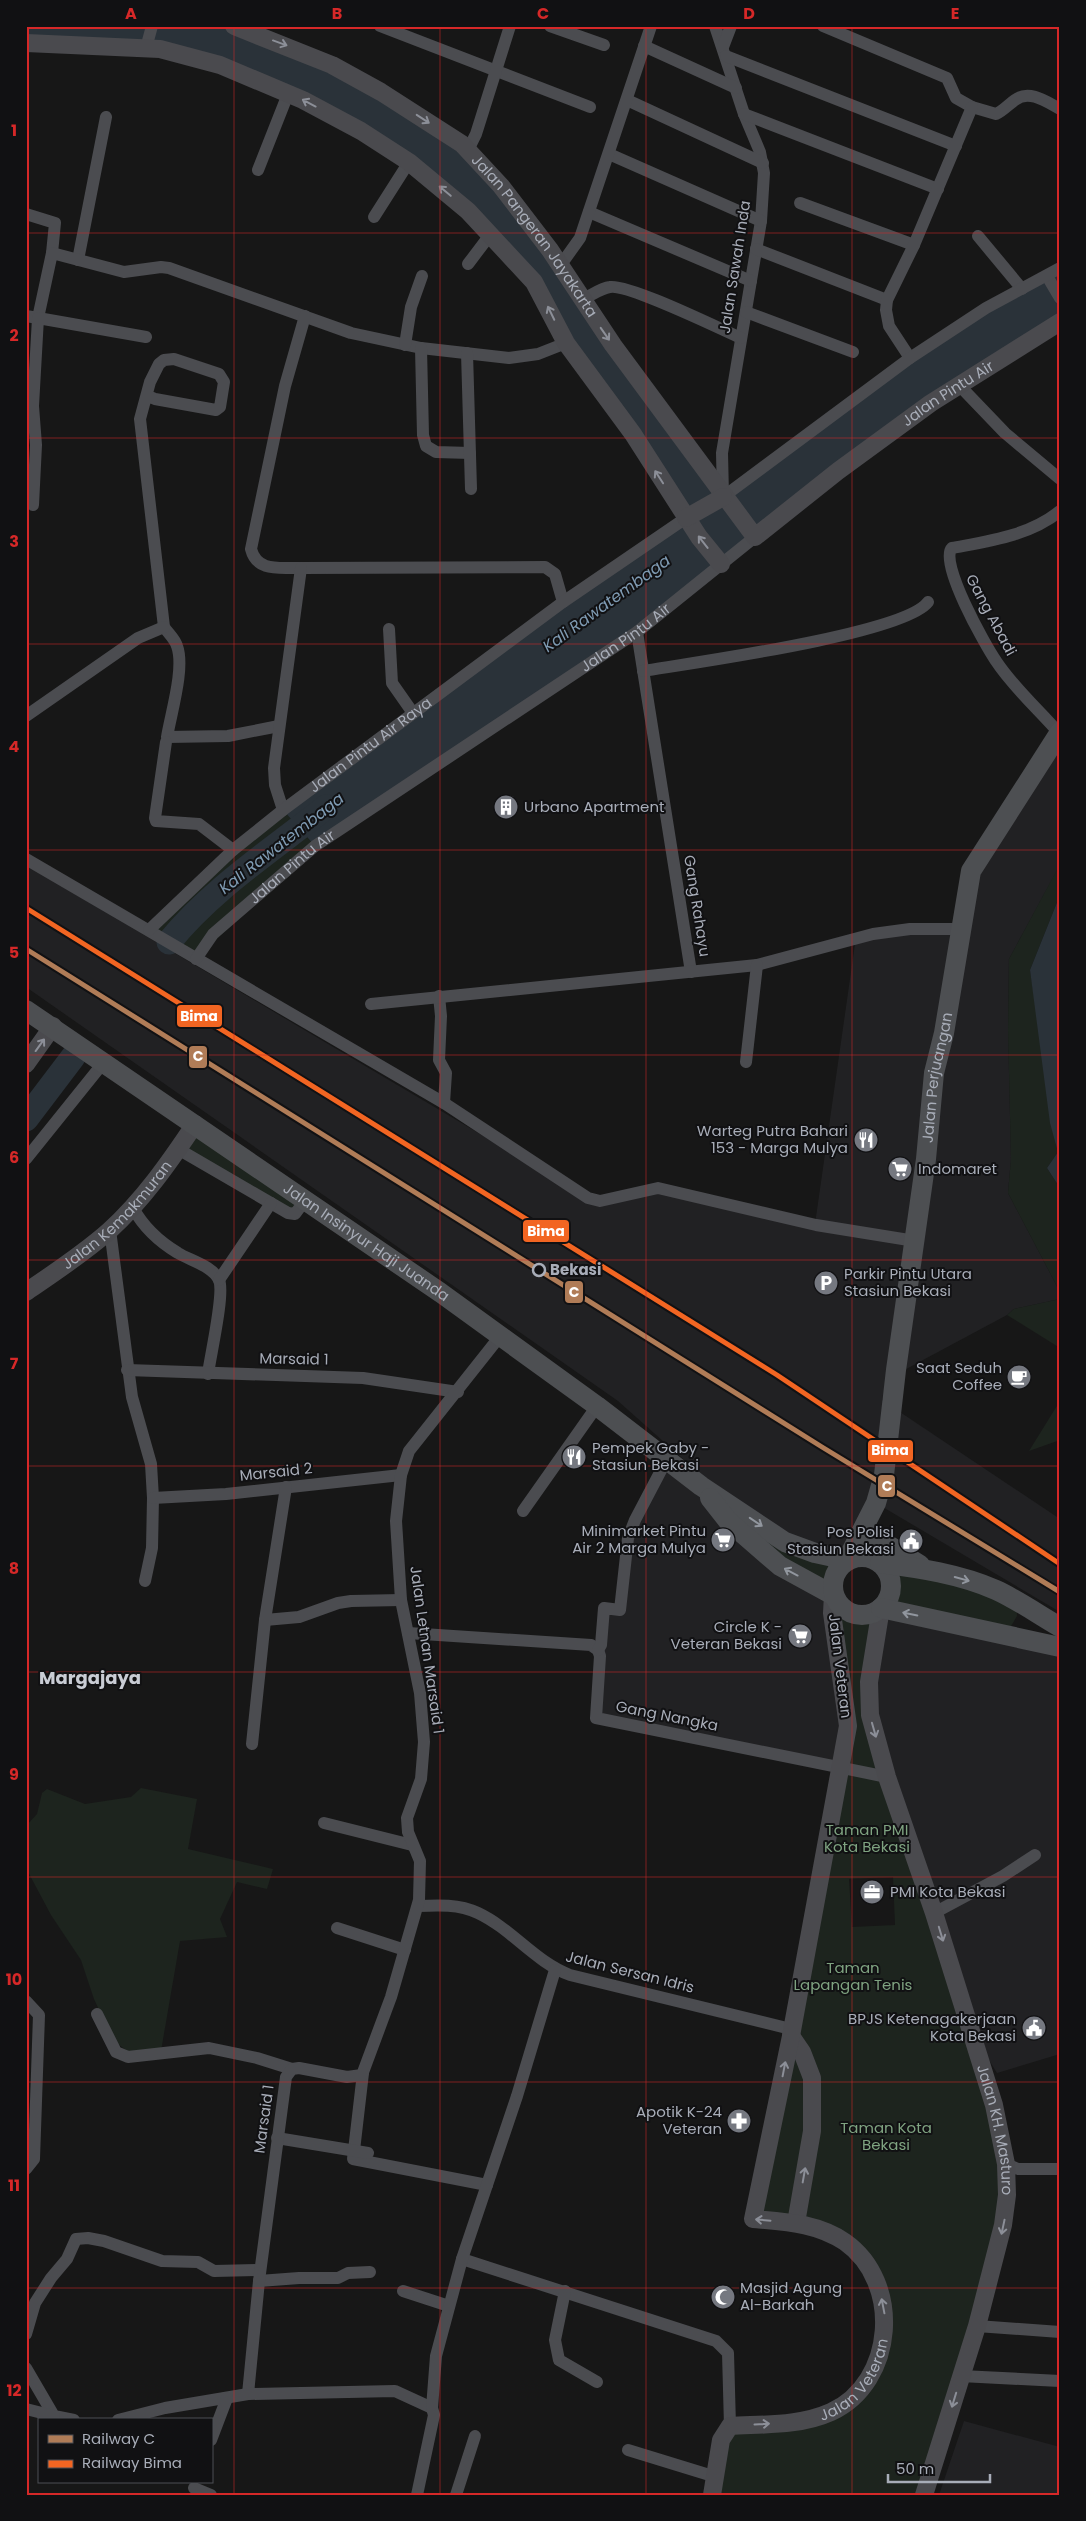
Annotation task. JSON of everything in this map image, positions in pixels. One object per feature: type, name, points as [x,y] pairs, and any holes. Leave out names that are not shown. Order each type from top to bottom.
[{"type":"main road","name":"Jalan Perjuangan","points":[[847,1560],[876,1503],[884,1475],[896,1370],[926,1159],[934,1073],[944,1033],[971,871],[1060,732]]},
{"type":"main road","name":"Jalan Insinyur Haji Juanda","points":[[26,1010],[53,1026],[306,1199],[501,1335],[701,1486],[785,1542],[815,1553],[847,1560]]},
{"type":"main road","name":"Jalan Insinyur Haji Juanda","points":[[701,1486],[728,1521],[780,1566],[834,1595]]},
{"type":"main road","points":[[876,1503],[879,1562],[888,1574],[891,1582],[890,1595],[881,1608],[871,1614],[855,1615],[841,1607],[834,1595],[833,1577],[839,1567],[847,1560],[861,1556],[879,1562],[926,1569],[976,1582],[998,1590],[1060,1627]]},
{"type":"main road","points":[[877,1538],[926,1569]]},
{"type":"main road","points":[[1003,1635],[1017,1616],[1016,1601]]},
{"type":"main road","points":[[881,1608],[1060,1647]]},
{"type":"street","points":[[146,48],[152,26]]},
{"type":"street","name":"Jalan Pangeran Jayakarta","points":[[234,26],[299,50],[339,69],[381,92],[462,144],[501,186],[570,278],[581,300],[723,497],[755,537]]},
{"type":"street","points":[[380,26],[590,108]]},
{"type":"street","points":[[468,150],[476,134],[510,26]]},
{"type":"street","points":[[550,26],[604,46]]},
{"type":"street","points":[[560,266],[580,238],[651,26]]},
{"type":"street","name":"Jalan Sawah Inda","points":[[715,26],[744,114],[763,163],[761,222],[722,453],[723,497]]},
{"type":"street","points":[[731,26],[724,52],[956,146]]},
{"type":"street","points":[[823,26],[947,78],[951,83],[956,98],[972,107],[996,114],[1018,98],[1028,96],[1041,99],[1060,109]]},
{"type":"street","points":[[26,43],[160,49],[220,65],[288,94],[361,131],[409,162],[468,211],[534,282],[566,343],[633,434],[686,518],[721,564]]},
{"type":"street","points":[[644,46],[736,88]]},
{"type":"street","points":[[258,170],[288,94]]},
{"type":"street","points":[[627,100],[763,163]]},
{"type":"street","points":[[910,358],[889,326],[886,310],[887,300],[914,245],[972,107]]},
{"type":"street","points":[[744,114],[938,189]]},
{"type":"street","points":[[78,260],[106,117]]},
{"type":"street","points":[[609,154],[761,222]]},
{"type":"street","points":[[374,217],[409,162]]},
{"type":"street","points":[[800,203],[914,245]]},
{"type":"street","points":[[589,212],[751,280]]},
{"type":"street","points":[[26,214],[55,223],[52,253],[32,317],[33,406],[36,445],[33,505]]},
{"type":"street","points":[[468,264],[490,235]]},
{"type":"street","points":[[978,236],[1022,289]]},
{"type":"street","points":[[756,249],[887,300]]},
{"type":"street","points":[[52,253],[124,272],[132,273],[161,267],[169,268],[366,337],[421,348],[520,358],[538,354],[566,343]]},
{"type":"street","points":[[723,497],[910,358],[963,322],[1022,289],[1048,278],[1060,268]]},
{"type":"street","points":[[406,345],[411,307],[422,276]]},
{"type":"street","points":[[1048,278],[1060,298]]},
{"type":"street","points":[[581,300],[610,287],[621,289],[646,297],[740,338]]},
{"type":"street","points":[[746,312],[853,352]]},
{"type":"street","points":[[305,316],[285,386],[251,550],[253,558],[265,567],[545,567],[555,574],[563,602]]},
{"type":"street","points":[[32,317],[146,337]]},
{"type":"street","name":"Jalan Pintu Air","points":[[192,956],[213,934],[314,846],[637,632],[838,471],[958,384],[1060,322]]},
{"type":"street","points":[[421,348],[423,434],[426,446],[436,452],[470,453]]},
{"type":"street","points":[[467,353],[471,489]]},
{"type":"street","points":[[148,396],[216,410],[220,407],[224,382],[219,374],[169,359],[159,364],[150,382],[148,396],[140,419],[164,627],[177,645],[179,662],[167,737],[228,736],[279,726]]},
{"type":"street","points":[[958,384],[1005,433],[1060,479]]},
{"type":"street","name":"Jalan Pintu Air Raya","points":[[151,932],[233,850],[282,810],[563,602],[686,518],[723,497]]},
{"type":"street","name":"Gang Abadi","points":[[1060,511],[1044,522],[1014,535],[952,548],[948,551],[950,571],[989,650],[1011,680],[1060,732]]},
{"type":"street","points":[[282,810],[277,796],[275,777],[279,726],[301,568]]},
{"type":"street","points":[[644,671],[825,640],[908,614],[925,606],[928,602]]},
{"type":"street","points":[[26,716],[138,638],[164,627]]},
{"type":"street","points":[[389,628],[392,683],[412,713]]},
{"type":"street","name":"Gang Rahayu","points":[[637,632],[691,972],[757,965],[873,934],[910,929],[962,930]]},
{"type":"street","points":[[166,742],[154,818],[156,821],[199,824],[233,850]]},
{"type":"street","points":[[26,859],[444,1103],[588,1198],[600,1201],[658,1188],[816,1225],[915,1241]]},
{"type":"street","points":[[746,1062],[757,965]]},
{"type":"street","points":[[371,1004],[691,972]]},
{"type":"street","points":[[439,996],[441,1016],[439,1060],[446,1073],[444,1103]]},
{"type":"street","points":[[26,1064],[53,1026]]},
{"type":"street","points":[[26,1159],[104,1062]]},
{"type":"street","name":"Jalan Kemakmuran","points":[[26,1292],[110,1230],[133,1208],[168,1166],[194,1124]]},
{"type":"street","points":[[178,1149],[288,1213],[295,1214],[306,1199]]},
{"type":"street","points":[[219,1280],[271,1203]]},
{"type":"street","points":[[133,1208],[143,1225],[156,1237],[178,1253],[215,1274],[219,1280],[220,1295],[208,1374]]},
{"type":"street","points":[[110,1230],[132,1397],[151,1464],[153,1498],[152,1548],[144,1581]]},
{"type":"street","name":"Jalan Letnan Marsaid 1","points":[[418,1906],[420,1862],[412,1845],[407,1818],[421,1779],[425,1756],[420,1693],[401,1600],[396,1520],[401,1475],[409,1452],[501,1335]]},
{"type":"street","name":"Marsaid 1","points":[[128,1370],[363,1378],[458,1392]]},
{"type":"street","points":[[522,1511],[597,1406]]},
{"type":"street","points":[[408,1633],[587,1644],[598,1650],[601,1645],[604,1608],[620,1610],[628,1538],[667,1459]]},
{"type":"street","name":"Marsaid 2","points":[[153,1498],[226,1494],[401,1475]]},
{"type":"street","points":[[252,1744],[265,1620],[286,1487]]},
{"type":"street","name":"Jalan Veteran","points":[[730,2426],[802,2422],[832,2411],[849,2399],[866,2382],[879,2357],[884,2336],[884,2310],[878,2284],[863,2260],[845,2242],[814,2227],[796,2223],[754,2219],[848,1726],[832,1613],[834,1595]]},
{"type":"street","points":[[265,1620],[299,1617],[351,1601],[401,1600]]},
{"type":"street","name":"Jalan KH. Masturo","points":[[881,1608],[869,1682],[870,1715],[887,1777],[934,1913],[994,2105],[1006,2164],[1006,2212],[992,2275],[924,2495]]},
{"type":"street","name":"Gang Nangka","points":[[598,1650],[596,1718],[841,1767]]},
{"type":"street","points":[[843,1681],[853,1691],[862,1689],[869,1682]]},
{"type":"street","points":[[841,1767],[887,1777]]},
{"type":"street","points":[[324,1823],[412,1845]]},
{"type":"street","points":[[934,1913],[1003,1876],[1035,1855]]},
{"type":"street","points":[[418,1906],[391,1997],[363,2073],[353,2159],[487,2185]]},
{"type":"street","name":"Jalan Sersan Idris","points":[[418,1906],[455,1906],[478,1913],[555,1970],[570,1976],[791,2032]]},
{"type":"street","points":[[337,1928],[405,1950]]},
{"type":"street","points":[[416,2495],[434,2415],[432,2408],[436,2356],[449,2306],[462,2259],[555,1970]]},
{"type":"street","points":[[26,2001],[39,2015],[34,2159],[26,2169]]},
{"type":"street","points":[[97,2014],[116,2052],[128,2058],[209,2048],[257,2058],[292,2069]]},
{"type":"street","points":[[791,2032],[802,2052],[812,2078],[812,2131],[796,2223]]},
{"type":"street","name":"Marsaid 1","points":[[248,2394],[260,2275],[286,2078],[292,2069],[299,2068],[347,2077],[363,2073]]},
{"type":"street","points":[[277,2138],[368,2153]]},
{"type":"street","points":[[1006,2164],[1018,2169],[1060,2169]]},
{"type":"street","points":[[26,2334],[35,2303],[67,2258],[76,2239],[104,2240],[162,2260],[198,2262],[214,2270],[299,2278],[338,2278],[348,2273],[370,2272]]},
{"type":"street","points":[[462,2259],[716,2341],[725,2347],[728,2352],[730,2426],[721,2440],[712,2495]]},
{"type":"street","points":[[403,2290],[449,2306]]},
{"type":"street","points":[[565,2291],[555,2340],[559,2360],[597,2382]]},
{"type":"street","points":[[977,2326],[1060,2332]]},
{"type":"street","points":[[26,2368],[54,2416]]},
{"type":"street","points":[[961,2376],[1060,2381]]},
{"type":"street","points":[[126,2418],[164,2408],[248,2394],[395,2391],[432,2408]]},
{"type":"street","points":[[212,2437],[227,2398]]},
{"type":"street","points":[[26,2409],[64,2418]]},
{"type":"street","points":[[456,2495],[475,2436]]},
{"type":"street","points":[[628,2450],[716,2477]]},
{"type":"street","points":[[193,2488],[211,2495]]},
{"type":"shaded area","points":[[1060,733],[1060,865],[1009,959],[1008,1026],[1011,1159],[1008,1193],[1060,1292],[1060,1299],[1014,1309],[1007,1315],[895,1375],[908,1287],[882,1400],[1060,1519],[1060,1612],[876,1503],[847,1560],[746,1515],[618,1401],[26,987],[26,865],[588,1198],[649,1189],[815,1224],[856,937],[962,929],[971,871]]},
{"type":"shaded area","points":[[667,1459],[833,1595],[843,1681],[841,1767],[596,1718],[604,1608],[619,1610],[628,1538]]},
{"type":"shaded area","points":[[881,1608],[1060,1647],[1060,2054],[997,2073],[971,2031],[870,1715]]},
{"type":"shaded area","points":[[964,2421],[1060,2447],[1060,2495],[939,2495]]},
{"type":"green space","points":[[283,810],[315,846],[196,959],[149,930]]},
{"type":"green space","points":[[1060,864],[1060,895],[1030,970],[1058,1152],[1047,1168],[1060,1188],[1060,1292],[1008,1193],[1011,1159],[1008,1031],[1009,959]]},
{"type":"green space","points":[[195,1124],[306,1199],[295,1214],[178,1149]]},
{"type":"green space","points":[[1060,1299],[1060,1348],[1007,1315],[1014,1309]]},
{"type":"green space","points":[[1060,1401],[1060,1440],[1029,1451]]},
{"type":"green space","points":[[746,1515],[839,1567],[833,1580],[834,1591],[844,1607],[854,1614],[865,1615],[876,1611],[884,1604],[889,1594],[890,1582],[885,1568],[1016,1601],[1017,1616],[1010,1628],[881,1608],[869,1682],[1007,2182],[924,2495],[712,2495],[730,2426],[803,2421],[866,2382],[884,2310],[845,2242],[753,2219],[841,1767],[833,1595],[780,1566]],"holes":[[[893,1877],[895,1925],[852,1927],[849,1879]]]},
{"type":"green space","points":[[141,1788],[197,1799],[188,1849],[273,1869],[267,1889],[237,1882],[220,1919],[227,1937],[180,1941],[161,2051],[132,2055],[113,2040],[94,1999],[81,1960],[51,1915],[26,1868],[26,1826],[37,1814],[42,1793],[47,1789],[85,1804],[131,1797]]},
{"type":"water","points":[[26,26],[234,26],[299,50],[462,144],[723,497],[910,358],[1060,268],[1060,322],[958,384],[637,632],[315,846],[283,810],[686,518],[542,294],[490,235],[361,131],[186,55],[26,43]]},
{"type":"water","points":[[1060,895],[1060,1188],[1047,1168],[1058,1152],[1050,1123],[1030,970]]},
{"type":"waterway","name":"Kali Rawatembaga","points":[[169,942],[223,887],[326,807]]},
{"type":"waterway","name":"Kali Rawatembaga","points":[[26,1119],[73,1057]]},
{"type":"rail line","name":"Bima","points":[[26,908],[777,1375],[1060,1564]]},
{"type":"rail line","name":"C","points":[[26,949],[822,1447],[1060,1592]]},
{"type":"place","name":"Urbano Apartment","points":[[506,807]]},
{"type":"place","name":"Warteg Putra Bahari 153 - Marga Mulya","points":[[866,1140]]},
{"type":"place","name":"Indomaret","points":[[900,1169]]},
{"type":"place","name":"Bekasi","points":[[539,1270]]},
{"type":"place","name":"Parkir Pintu Utara Stasiun Bekasi","points":[[826,1283]]},
{"type":"place","name":"Saat Seduh Coffee","points":[[1019,1377]]},
{"type":"place","name":"Pempek Gaby - Stasiun Bekasi","points":[[574,1457]]},
{"type":"place","name":"Minimarket Pintu Air 2 Marga Mulya","points":[[723,1540]]},
{"type":"place","name":"Pos Polisi Stasiun Bekasi","points":[[911,1541]]},
{"type":"place","name":"Circle K - Veteran Bekasi","points":[[800,1636]]},
{"type":"place","name":"PMI Kota Bekasi","points":[[872,1892]]},
{"type":"place","name":"BPJS Ketenagakerjaan Kota Bekasi","points":[[1034,2028]]},
{"type":"place","name":"Apotik K-24 Veteran","points":[[739,2121]]},
{"type":"place","name":"Masjid Agung Al-Barkah","points":[[723,2297]]},
{"type":"district","name":"Margajaya","points":[[90,1678]]},
{"type":"park label","name":"Taman PMI Kota Bekasi","points":[[867,1838]]},
{"type":"park label","name":"Taman Lapangan Tenis","points":[[853,1976]]},
{"type":"park label","name":"Taman Kota Bekasi","points":[[886,2136]]}]
